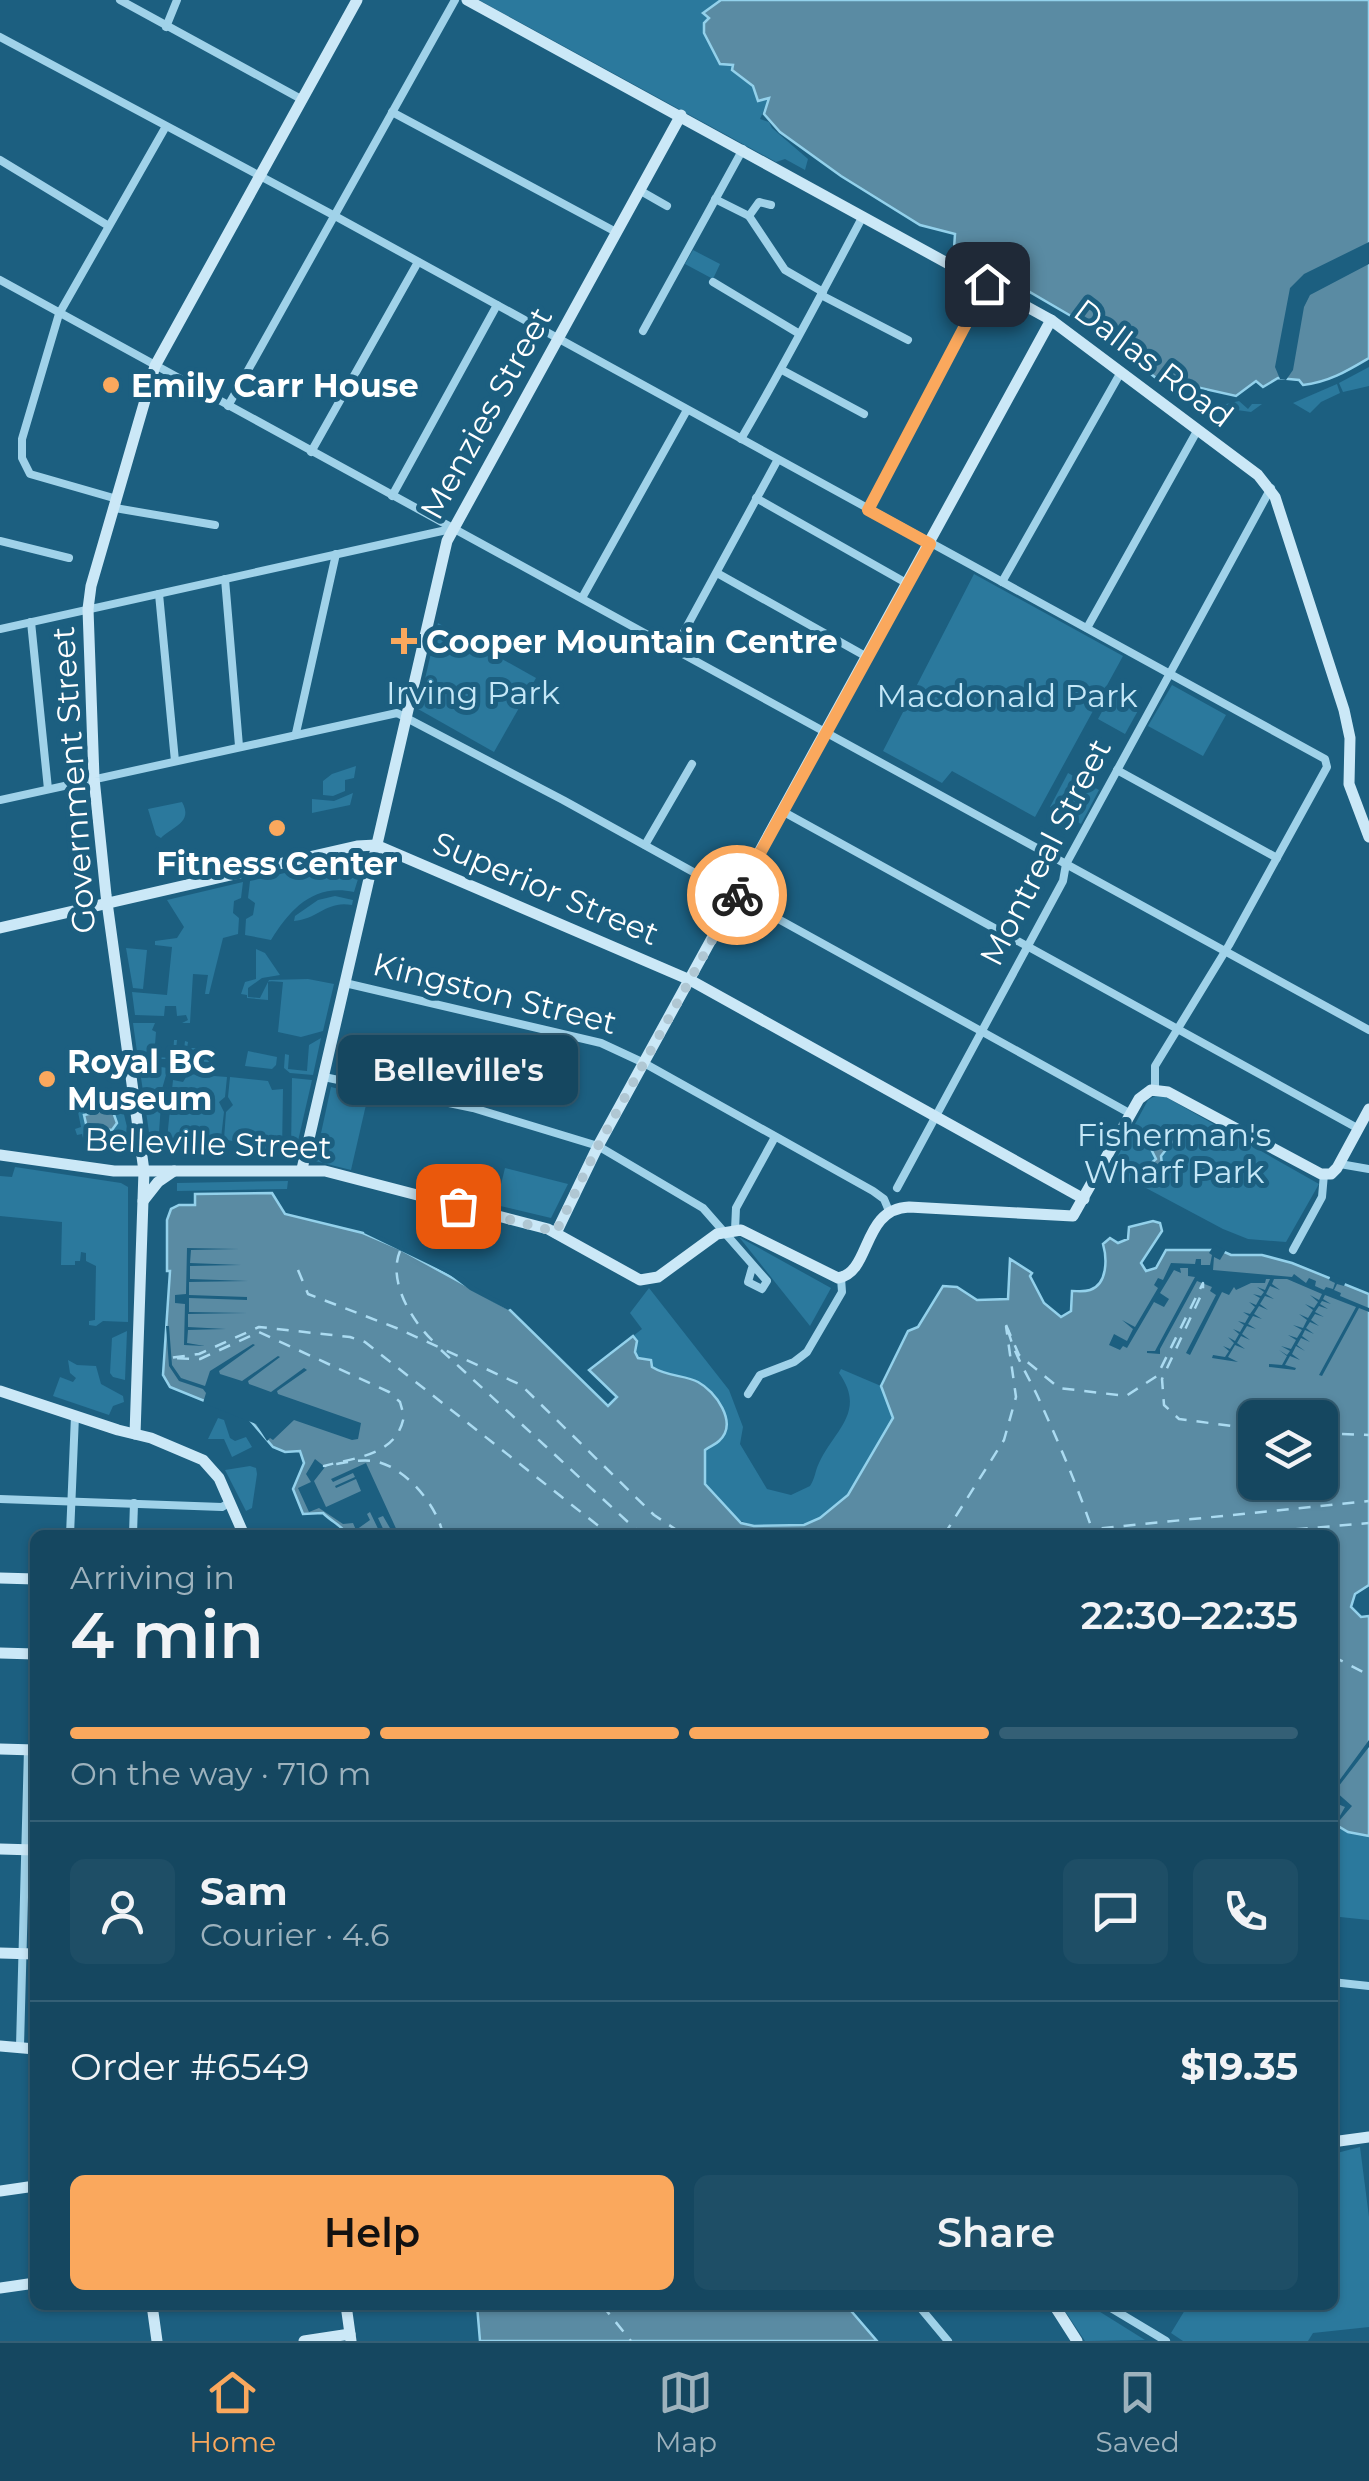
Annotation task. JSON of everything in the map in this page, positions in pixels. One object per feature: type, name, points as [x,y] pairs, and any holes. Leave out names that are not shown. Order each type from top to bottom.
[{"type":"street","points":[[120,0],[301,100]]},
{"type":"street","points":[[166,27],[178,0]]},
{"type":"street","name":"Government Street","points":[[135,1434],[144,1171],[94,778],[88,609],[96,564],[155,366],[357,0]]},
{"type":"street","points":[[228,406],[456,0]]},
{"type":"street","name":"Dallas Road","points":[[467,0],[1051,320],[1258,474],[1271,488]]},
{"type":"street","points":[[0,38],[335,216],[1325,759],[1328,767],[1225,952],[1154,1069],[1155,1089]]},
{"type":"street","points":[[392,112],[616,232]]},
{"type":"street","name":"Menzies Street","points":[[302,1170],[451,529],[680,115]]},
{"type":"street","points":[[166,128],[59,314],[22,439],[22,458],[30,474],[116,504],[215,525]]},
{"type":"street","points":[[643,331],[742,149]]},
{"type":"street","points":[[0,160],[107,225]]},
{"type":"street","points":[[640,190],[667,206]]},
{"type":"street","points":[[716,199],[748,216],[785,270],[908,340]]},
{"type":"street","points":[[748,216],[759,202],[771,206]]},
{"type":"street","points":[[741,439],[863,216]]},
{"type":"street","points":[[312,452],[418,262]]},
{"type":"street","points":[[0,280],[1369,1030]]},
{"type":"street","points":[[713,282],[798,333]]},
{"type":"street","points":[[868,510],[987,284]]},
{"type":"street","points":[[392,496],[497,305]]},
{"type":"street","points":[[556,1232],[598,1146],[1051,320]]},
{"type":"street","points":[[782,370],[864,414]]},
{"type":"street","points":[[1002,582],[1121,372]]},
{"type":"street","points":[[582,598],[687,410]]},
{"type":"street","points":[[1087,628],[1197,431]]},
{"type":"street","points":[[673,652],[777,461]]},
{"type":"street","points":[[1271,488],[1344,710],[1350,738],[1349,784],[1369,838]]},
{"type":"street","name":"Montreal Street","points":[[896,1188],[1063,882],[1066,864],[1271,488]]},
{"type":"street","points":[[756,498],[908,584]]},
{"type":"street","points":[[0,629],[451,529]]},
{"type":"street","points":[[0,541],[69,558]]},
{"type":"street","points":[[296,733],[336,554]]},
{"type":"street","points":[[718,573],[867,657]]},
{"type":"street","points":[[224,580],[239,746]]},
{"type":"street","points":[[159,594],[175,761]]},
{"type":"street","points":[[31,622],[48,789]]},
{"type":"street","points":[[0,800],[394,712],[1130,1114]]},
{"type":"street","points":[[645,846],[692,764]]},
{"type":"street","points":[[1117,770],[1277,858]]},
{"type":"street","points":[[782,811],[1358,1128]]},
{"type":"street","points":[[0,928],[357,846],[376,845]]},
{"type":"street","name":"Superior Street","points":[[376,845],[690,980],[1084,1199]]},
{"type":"street","name":"Kingston Street","points":[[345,983],[602,1043],[874,1192],[884,1199],[889,1211]]},
{"type":"street","points":[[324,1076],[473,1108],[598,1146],[703,1208],[729,1231],[752,1268]]},
{"type":"street","points":[[729,1231],[751,1233],[832,1278],[840,1278],[850,1273],[877,1224],[889,1211],[909,1207],[1076,1214],[1141,1096],[1155,1089],[1168,1092],[1308,1169],[1324,1174],[1333,1172],[1340,1164],[1369,1109]]},
{"type":"street","points":[[729,1231],[736,1208],[774,1138]]},
{"type":"street","name":"Belleville Street","points":[[0,1155],[114,1171],[302,1170],[337,1174],[556,1232],[636,1278],[649,1280],[729,1231]]},
{"type":"street","points":[[1340,1164],[1369,1169]]},
{"type":"street","points":[[114,1171],[133,1184],[143,1202],[158,1182],[174,1171]]},
{"type":"street","points":[[1293,1250],[1322,1197],[1324,1174]]},
{"type":"street","points":[[748,1394],[760,1375],[794,1362],[806,1352],[842,1292],[840,1278]]},
{"type":"street","points":[[0,1390],[204,1460],[215,1470],[242,1530]]},
{"type":"street","points":[[70,1530],[75,1416]]},
{"type":"street","points":[[0,1499],[222,1507],[229,1503]]},
{"type":"street","points":[[133,1530],[134,1503]]},
{"type":"street","points":[[0,1578],[30,1578]]},
{"type":"street","points":[[0,1653],[30,1654]]},
{"type":"street","points":[[0,1748],[30,1750]]},
{"type":"street","points":[[0,1849],[30,1850]]},
{"type":"street","points":[[20,2046],[30,1902]]},
{"type":"street","points":[[0,1952],[29,1954]]},
{"type":"street","points":[[1338,1983],[1369,1986]]},
{"type":"street","points":[[0,2046],[30,2048]]},
{"type":"street","points":[[1338,2141],[1369,2138]]},
{"type":"street","points":[[0,2191],[30,2187]]},
{"type":"street","points":[[0,2288],[30,2284]]},
{"type":"street","points":[[153,2310],[157,2341]]},
{"type":"street","points":[[304,2341],[351,2338],[347,2310]]},
{"type":"street","points":[[922,2310],[948,2341]]},
{"type":"street","points":[[1057,2310],[1077,2341]]},
{"type":"street","points":[[1114,2310],[1166,2341]]},
{"type":"green space","points":[[479,0],[721,0],[708,9],[704,33],[720,64],[731,64],[737,75],[769,98],[760,119],[769,122],[808,159],[805,170],[785,159],[776,162]]},
{"type":"green space","points":[[693,250],[720,264],[713,279],[685,264]]},
{"type":"green space","points":[[1369,367],[1369,386],[1343,392],[1339,383]]},
{"type":"green space","points":[[1337,384],[1340,393],[1321,402],[1310,413],[1293,403]]},
{"type":"green space","points":[[1169,385],[1201,402],[1222,405],[1239,401],[1248,409],[1252,404],[1262,404],[1251,412],[1216,407],[1201,414]]},
{"type":"green space","name":"Macdonald Park","points":[[974,574],[1123,656],[1035,817],[952,771],[942,783],[883,751]]},
{"type":"green space","name":"Irving Park","points":[[438,623],[536,678],[494,752],[418,709]]},
{"type":"green space","points":[[1172,685],[1226,715],[1203,756],[1148,726]]},
{"type":"green space","points":[[1112,693],[1140,707],[1125,734],[1098,719]]},
{"type":"green space","points":[[356,766],[354,778],[345,780],[345,791],[323,795],[323,781]]},
{"type":"green space","points":[[1068,773],[1099,790],[1081,824],[1050,807]]},
{"type":"green space","points":[[353,793],[350,805],[312,813],[312,799],[334,801]]},
{"type":"green space","points":[[182,802],[185,815],[180,824],[161,838],[156,835],[148,809]]},
{"type":"green space","points":[[364,855],[361,867],[350,865],[347,876],[358,879],[354,892],[327,891],[315,895],[286,918],[271,940],[245,935],[246,919],[253,915],[255,903],[248,898],[250,881]]},
{"type":"green space","points":[[243,882],[241,898],[234,901],[238,934],[223,938],[209,994],[205,994],[208,975],[193,974],[190,1023],[182,1023],[188,1020],[186,1015],[177,1016],[176,1006],[165,1006],[164,1016],[135,1015],[132,992],[167,995],[172,947],[155,945],[155,941],[177,938],[184,927],[167,900]]},
{"type":"green space","points":[[335,896],[353,900],[352,905],[336,905],[294,921],[295,916],[318,900]]},
{"type":"green space","points":[[126,948],[147,950],[143,989],[133,988]]},
{"type":"green space","points":[[256,949],[265,953],[280,975],[262,978],[248,988],[248,997],[260,998],[268,982],[268,1000],[247,998],[241,994],[245,982],[256,979]]},
{"type":"green space","points":[[308,979],[334,984],[323,1031],[301,1037],[278,1032],[283,982],[268,981]]},
{"type":"green space","points":[[133,1023],[155,1023],[154,1057],[173,1058],[177,1040],[175,1059],[138,1059]]},
{"type":"green space","points":[[321,1038],[313,1075],[290,1073],[284,1068],[285,1054],[289,1055],[288,1069],[307,1071],[309,1045]]},
{"type":"green space","points":[[343,1039],[378,1050],[374,1076],[337,1067]]},
{"type":"green space","points":[[185,1041],[187,1048],[215,1048],[214,1063],[183,1059]]},
{"type":"green space","points":[[248,1051],[277,1057],[276,1065],[272,1069],[245,1066]]},
{"type":"green space","points":[[139,1064],[168,1068],[162,1089],[158,1147],[151,1146]]},
{"type":"green space","points":[[188,1074],[227,1077],[225,1097],[219,1102],[224,1112],[221,1138],[216,1139],[215,1146],[167,1139],[173,1080],[183,1082]]},
{"type":"green space","points":[[230,1077],[268,1081],[272,1090],[283,1089],[282,1152],[240,1149],[236,1142],[224,1139],[226,1112],[233,1105],[228,1097]]},
{"type":"green space","points":[[292,1078],[312,1080],[295,1154],[291,1153]]},
{"type":"green space","points":[[331,1087],[368,1096],[351,1170],[315,1161]]},
{"type":"green space","name":"Fisherman's Wharf Park","points":[[1164,1096],[1319,1184],[1286,1242],[1248,1239],[1131,1180],[1128,1183],[1113,1170],[1116,1178],[1108,1174],[1148,1100]]},
{"type":"green space","points":[[82,1106],[85,1115],[122,1106],[131,1144],[100,1146],[101,1151],[87,1154],[82,1134],[77,1135],[75,1129],[81,1127],[77,1107]]},
{"type":"green space","points":[[15,1167],[128,1187],[128,1322],[89,1325],[89,1321],[95,1320],[96,1266],[86,1261],[86,1253],[81,1252],[75,1265],[61,1265],[62,1222],[0,1216],[0,1176],[12,1177]]},
{"type":"green space","points":[[505,1168],[568,1184],[551,1218],[496,1205]]},
{"type":"green space","points":[[288,1181],[287,1189],[177,1191],[177,1183]]},
{"type":"green space","points":[[739,1237],[831,1288],[810,1326]]},
{"type":"green space","points":[[649,1288],[729,1390],[743,1427],[740,1444],[767,1489],[791,1495],[812,1483],[849,1410],[850,1399],[839,1373],[841,1369],[881,1386],[893,1418],[848,1495],[820,1518],[804,1525],[754,1526],[736,1519],[707,1489],[705,1450],[722,1437],[720,1402],[704,1387],[666,1374],[652,1367],[651,1360],[636,1356],[637,1341],[633,1336],[642,1329],[630,1313]]},
{"type":"green space","points":[[127,1331],[125,1380],[110,1373],[112,1338]]},
{"type":"green space","points":[[68,1360],[77,1365],[96,1366],[101,1384],[123,1396],[124,1402],[113,1406],[109,1415],[53,1396],[60,1377],[73,1382],[76,1378],[70,1373]]},
{"type":"green space","points":[[218,1418],[224,1420],[230,1438],[235,1441],[246,1437],[252,1447],[232,1457],[224,1439],[208,1439]]},
{"type":"green space","points":[[256,1468],[257,1474],[252,1508],[246,1511],[225,1470]]},
{"type":"green space","points":[[1338,1826],[1369,1836],[1369,1920],[1340,1917]]},
{"type":"green space","points":[[1360,2147],[1369,2217],[1369,2327],[1313,2333],[1308,2341],[1183,2341],[1171,2333],[1185,2310],[1338,2310],[1338,2153]]},
{"type":"green space","points":[[1064,2310],[1097,2310],[1145,2340],[1085,2341]]},
{"type":"shaded area","points":[[721,0],[1369,0],[1369,358],[1321,381],[1303,385],[1299,380],[1278,378],[1263,387],[1256,381],[1236,396],[1156,378],[1073,314],[1004,277],[1001,264],[994,261],[985,266],[954,249],[955,234],[920,225],[780,132],[764,114],[769,98],[758,101],[753,86],[732,70],[733,65],[720,64],[704,33],[704,23],[709,18],[703,13]]},
{"type":"shaded area","points":[[112,1109],[117,1123],[112,1130],[87,1128],[84,1115]]},
{"type":"shaded area","points":[[1167,1135],[1172,1142],[1161,1156],[1163,1174],[1157,1178],[1149,1170],[1156,1159],[1150,1147],[1163,1145]]},
{"type":"shaded area","points":[[272,1193],[285,1214],[363,1233],[398,1248],[509,1309],[608,1406],[617,1397],[589,1370],[633,1336],[638,1358],[651,1360],[652,1367],[658,1370],[698,1382],[717,1400],[727,1425],[719,1441],[705,1450],[705,1484],[741,1523],[754,1526],[804,1525],[820,1518],[848,1495],[893,1418],[881,1386],[908,1331],[918,1327],[943,1286],[957,1287],[977,1300],[1008,1299],[1010,1259],[1032,1273],[1044,1303],[1061,1317],[1071,1311],[1072,1291],[1090,1290],[1100,1282],[1105,1263],[1103,1244],[1110,1238],[1118,1243],[1128,1239],[1129,1227],[1153,1221],[1160,1223],[1162,1231],[1141,1263],[1146,1271],[1156,1268],[1166,1250],[1220,1250],[1292,1263],[1369,1294],[1369,1585],[1355,1594],[1351,1607],[1361,1617],[1369,1616],[1369,1836],[1338,1826],[1338,1530],[343,1530],[323,1513],[303,1514],[293,1489],[304,1463],[300,1451],[285,1452],[273,1447],[249,1419],[170,1387],[163,1375],[170,1271],[167,1220],[171,1209],[195,1205],[195,1194]]},
{"type":"shaded area","points":[[477,2310],[850,2310],[877,2341],[480,2341]]},
{"type":"pier","points":[[1369,242],[1369,264],[1310,295],[1304,307],[1293,370],[1286,380],[1280,379],[1275,367],[1290,288],[1304,274]]},
{"type":"pier","points":[[366,1229],[463,1277],[513,1307],[508,1310],[470,1290],[449,1274],[364,1233]]},
{"type":"pier","points":[[1214,1245],[1226,1250],[1220,1260],[1214,1257],[1213,1270],[1292,1277],[1294,1274],[1306,1283],[1309,1278],[1316,1281],[1315,1286],[1324,1290],[1333,1289],[1331,1275],[1346,1281],[1334,1290],[1340,1296],[1369,1308],[1369,1312],[1359,1308],[1322,1376],[1319,1375],[1356,1307],[1325,1295],[1323,1299],[1331,1304],[1322,1301],[1320,1304],[1328,1309],[1319,1306],[1315,1312],[1324,1317],[1315,1314],[1311,1320],[1319,1326],[1310,1322],[1306,1328],[1314,1334],[1305,1330],[1302,1336],[1310,1342],[1301,1338],[1297,1345],[1305,1351],[1296,1346],[1292,1354],[1300,1360],[1290,1356],[1285,1365],[1295,1370],[1269,1367],[1282,1365],[1287,1356],[1279,1350],[1287,1355],[1290,1351],[1281,1346],[1291,1349],[1296,1340],[1288,1335],[1297,1338],[1302,1330],[1293,1325],[1303,1328],[1307,1320],[1299,1314],[1308,1318],[1313,1310],[1305,1304],[1314,1308],[1318,1302],[1310,1295],[1319,1300],[1322,1294],[1287,1279],[1274,1279],[1272,1284],[1280,1290],[1270,1286],[1266,1294],[1274,1299],[1265,1296],[1260,1304],[1268,1310],[1259,1306],[1254,1314],[1262,1319],[1253,1316],[1248,1324],[1256,1329],[1247,1326],[1242,1334],[1250,1340],[1241,1336],[1237,1343],[1245,1349],[1235,1345],[1228,1357],[1238,1362],[1212,1358],[1225,1357],[1229,1351],[1223,1346],[1230,1349],[1234,1343],[1228,1337],[1235,1341],[1239,1334],[1233,1329],[1240,1332],[1244,1325],[1238,1321],[1245,1323],[1249,1316],[1243,1312],[1250,1314],[1255,1307],[1249,1302],[1256,1305],[1260,1298],[1253,1294],[1261,1296],[1264,1292],[1257,1287],[1265,1290],[1270,1279],[1236,1290],[1234,1287],[1229,1295],[1222,1292],[1190,1355],[1186,1353],[1216,1295],[1210,1291],[1212,1287],[1197,1281],[1160,1354],[1147,1353],[1155,1351],[1195,1277],[1188,1276],[1188,1268],[1180,1268],[1181,1273],[1174,1270],[1160,1293],[1169,1299],[1164,1307],[1154,1302],[1127,1348],[1123,1346],[1120,1350],[1109,1345],[1114,1334],[1127,1341],[1133,1329],[1122,1320],[1135,1327],[1158,1288],[1154,1285],[1158,1278],[1163,1280],[1171,1263],[1195,1264],[1196,1259],[1201,1259],[1201,1265],[1210,1265],[1209,1253]]},
{"type":"pier","points":[[187,1248],[239,1249],[191,1250],[190,1263],[241,1265],[190,1266],[190,1279],[248,1281],[189,1282],[189,1295],[247,1297],[189,1298],[189,1312],[247,1313],[188,1314],[188,1327],[226,1329],[188,1330],[187,1343],[205,1346],[184,1345],[185,1304],[175,1303],[175,1295],[186,1294]]},
{"type":"pier","points":[[166,1326],[172,1365],[181,1378],[205,1386],[210,1371],[253,1344],[220,1374],[242,1381],[278,1356],[248,1381],[271,1392],[304,1368],[307,1370],[278,1394],[361,1423],[358,1439],[294,1420],[267,1441],[256,1424],[203,1403],[203,1389],[179,1381],[169,1366]]},
{"type":"pier","points":[[315,1459],[325,1467],[314,1481],[326,1507],[361,1491],[356,1479],[335,1486],[355,1477],[353,1473],[333,1482],[331,1479],[366,1463],[397,1530],[391,1530],[383,1516],[378,1518],[384,1530],[379,1530],[370,1512],[370,1520],[356,1530],[353,1523],[343,1524],[319,1508],[309,1512],[298,1488],[311,1482],[306,1474]]},
{"type":"pier","points":[[1369,1740],[1369,1747],[1338,1787]]},
{"type":"pier","points":[[1338,1794],[1352,1806],[1338,1822],[1338,1819],[1345,1807],[1338,1804]]},
{"type":"ferry route","points":[[400,1251],[397,1276],[404,1301],[436,1344]]},
{"type":"ferry route","points":[[298,1270],[308,1294],[399,1329],[521,1385],[654,1515],[676,1530]]},
{"type":"ferry route","points":[[1006,1325],[1019,1355],[1059,1388],[1126,1396],[1157,1376],[1203,1283],[1203,1291],[1162,1379],[1164,1405],[1179,1419],[1238,1427]]},
{"type":"ferry route","points":[[947,1530],[1004,1440],[1016,1397],[1006,1326]]},
{"type":"ferry route","points":[[442,1530],[418,1489],[385,1464],[354,1461],[324,1466],[373,1453],[393,1439],[404,1416],[400,1402],[389,1392],[259,1332],[200,1359],[170,1358],[199,1354],[259,1327],[365,1342],[604,1530]]},
{"type":"ferry route","points":[[1008,1330],[1092,1530]]},
{"type":"ferry route","points":[[441,1350],[637,1530]]},
{"type":"ferry route","points":[[1338,1434],[1369,1435]]},
{"type":"ferry route","points":[[1085,1530],[1369,1501]]},
{"type":"ferry route","points":[[1288,1530],[1369,1523]]},
{"type":"ferry route","points":[[1338,1659],[1369,1675]]},
{"type":"ferry route","points":[[606,2310],[631,2341]]},
{"type":"way so far","points":[[458,1206],[556,1232],[598,1146],[737,895]]},
{"type":"place","name":"Emily Carr House","points":[[111,385]]},
{"type":"place","name":"Cooper Mountain Centre","points":[[404,641]]},
{"type":"place","name":"Fitness Center","points":[[277,828]]},
{"type":"place","name":"Royal BC Museum","points":[[47,1079]]},
{"type":"place","name":"Belleville's","points":[[458,1206]]},
{"type":"route","points":[[737,895],[930,544],[868,510],[987,284]]}]
